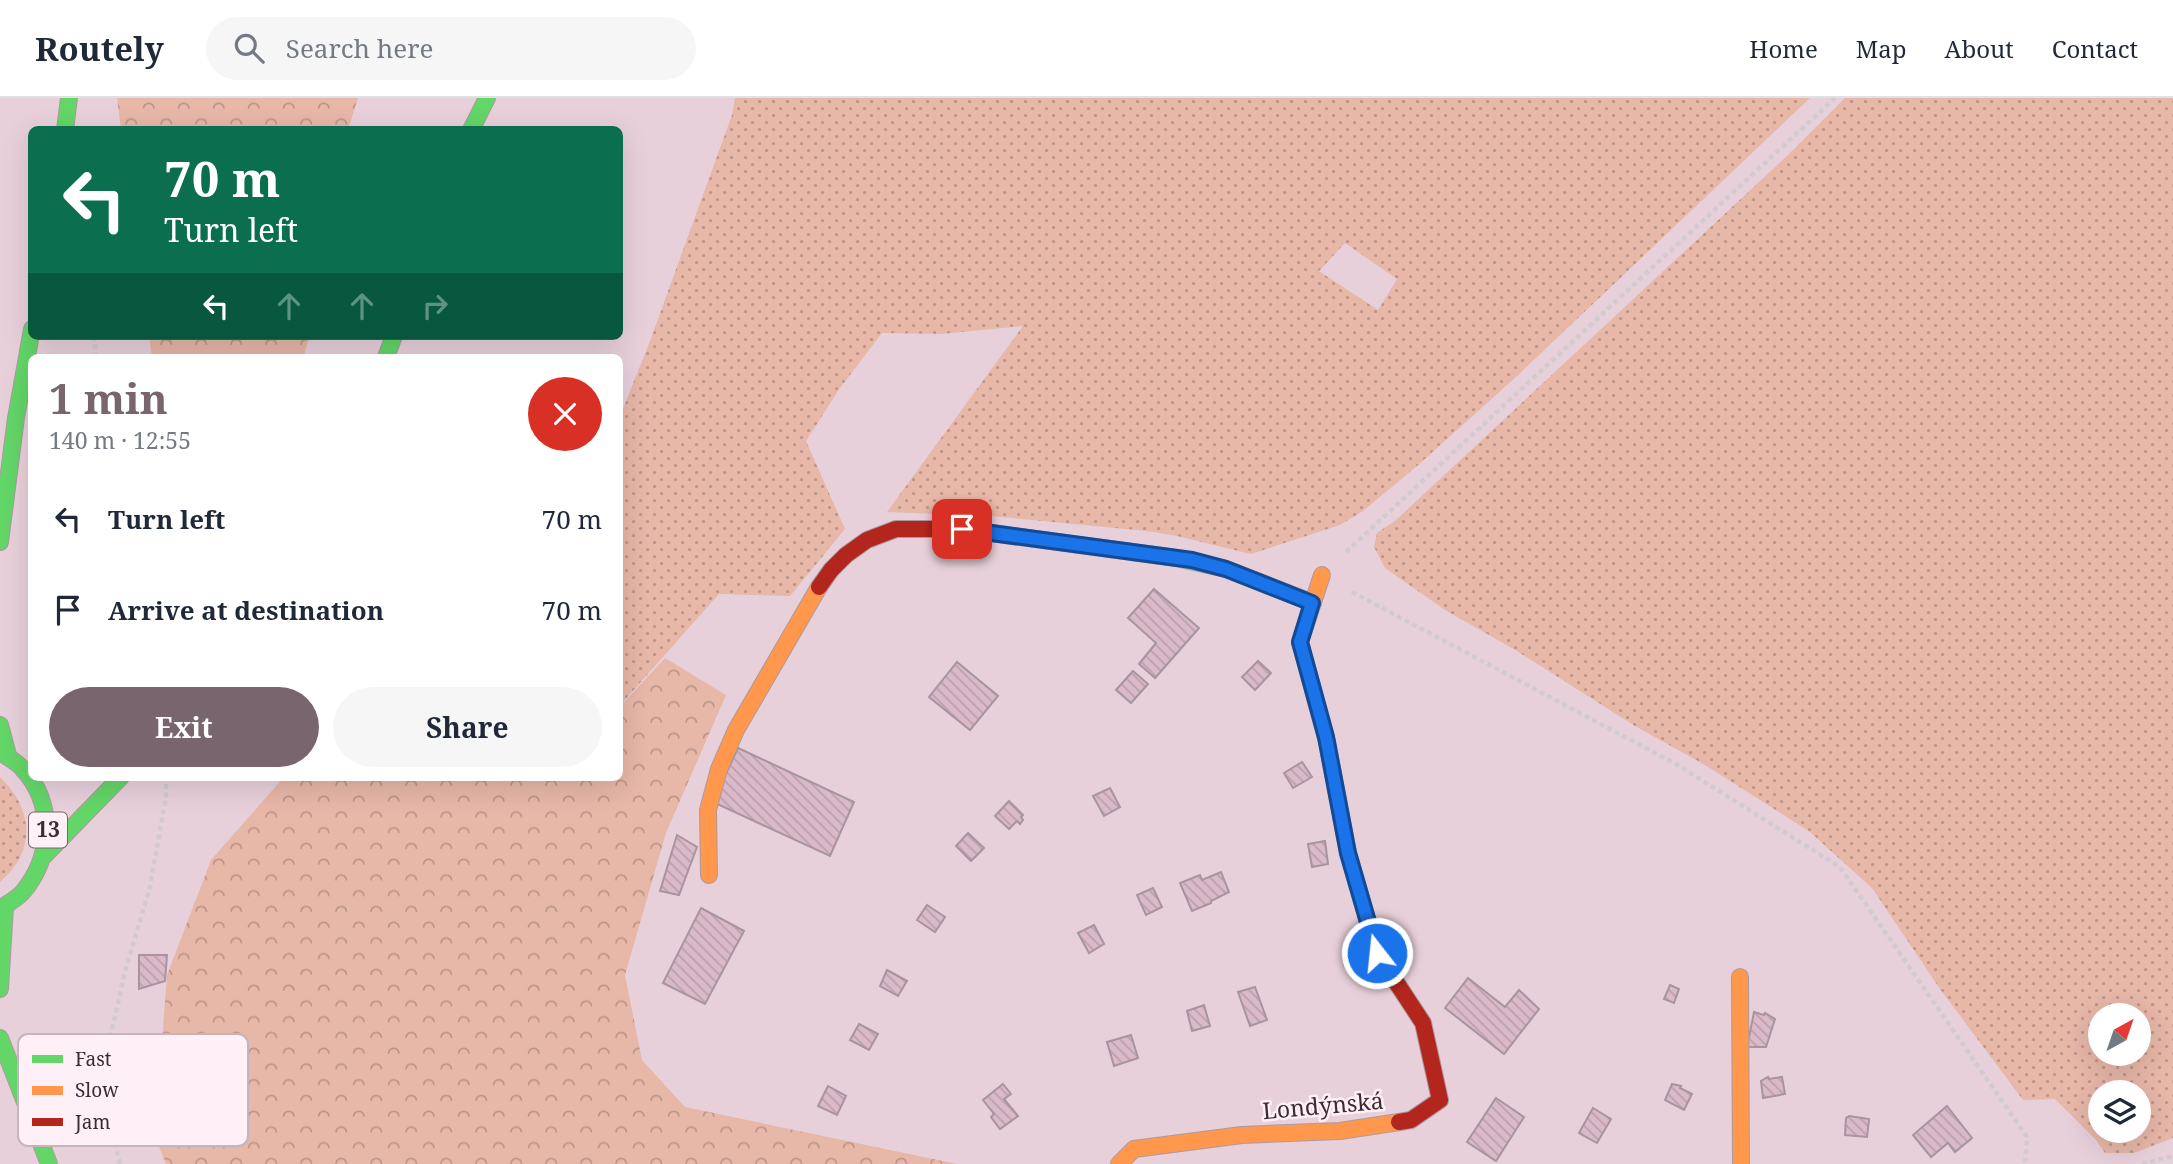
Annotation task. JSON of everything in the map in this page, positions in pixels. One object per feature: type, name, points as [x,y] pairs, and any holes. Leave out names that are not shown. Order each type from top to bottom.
[{"type":"street","points":[[66,126],[69,98]]},
{"type":"street","points":[[473,126],[488,98]]},
{"type":"street","points":[[0,542],[16,418],[30,340]]},
{"type":"street","points":[[709,875],[708,810],[719,769],[736,730],[811,598],[846,555],[867,540],[897,529],[962,529],[1192,560],[1226,569],[1312,603]]},
{"type":"street","name":"Londýnská","points":[[1119,1164],[1134,1149],[1242,1135],[1340,1131],[1411,1120],[1440,1100],[1423,1023],[1377,953],[1348,853],[1326,737],[1300,642],[1322,575]]},
{"type":"street","points":[[0,725],[4,754]]},
{"type":"street","name":"13","points":[[4,754],[28,769]]},
{"type":"street","name":"13","points":[[2,908],[29,885],[44,856],[48,837],[43,801],[34,781]]},
{"type":"street","name":"13","points":[[44,856],[117,781]]},
{"type":"street","points":[[0,989],[2,908]]},
{"type":"street","points":[[1740,976],[1741,1164]]},
{"type":"street","points":[[0,1038],[18,1084]]},
{"type":"street","points":[[42,1146],[49,1164]]},
{"type":"path","points":[[1835,98],[1322,575],[1676,764],[1840,867],[2027,1137],[2025,1164]]},
{"type":"path","points":[[111,1034],[125,971],[149,891],[166,798],[166,781]]},
{"type":"path","points":[[116,1146],[120,1164]]},
{"type":"path","points":[[2142,1164],[2173,1156]]},
{"type":"green space","points":[[117,98],[358,98],[349,126],[121,126]]},
{"type":"green space","points":[[735,98],[1810,98],[1517,376],[1363,511],[1340,525],[1251,554],[1147,531],[991,516],[887,512],[1023,326],[941,334],[882,333],[840,388],[806,441],[845,529],[790,596],[719,594],[623,702],[623,408],[732,115]],"holes":[[[1345,243],[1397,279],[1378,310],[1319,271]]]},
{"type":"green space","points":[[1845,98],[2173,98],[2173,1138],[2134,1153],[2105,1153],[2098,1143],[2151,1143],[2151,1080],[2088,1080],[2088,1132],[2055,1099],[2023,1100],[1940,989],[1872,888],[1810,832],[1705,765],[1635,726],[1517,651],[1445,610],[1385,568],[1374,547],[1377,533],[1396,520],[1788,155]]},
{"type":"green space","points":[[150,340],[308,340],[305,354],[152,354]]},
{"type":"green space","points":[[665,658],[726,695],[666,833],[625,975],[642,1060],[685,1107],[957,1164],[166,1164],[159,1146],[248,1146],[248,1034],[163,1034],[167,975],[211,860],[280,781],[623,781],[624,702]]},
{"type":"green space","points":[[0,777],[19,802],[26,830],[20,857],[0,882]]},
{"type":"building","points":[[1154,589],[1199,628],[1155,678],[1139,664],[1156,643],[1128,618]]},
{"type":"building","points":[[1258,661],[1271,673],[1255,690],[1242,677]]},
{"type":"building","points":[[957,662],[998,696],[970,730],[929,697]]},
{"type":"building","points":[[1133,671],[1148,684],[1131,703],[1116,690]]},
{"type":"building","points":[[738,748],[854,802],[830,856],[713,802]]},
{"type":"building","points":[[1302,762],[1312,777],[1293,788],[1284,773]]},
{"type":"building","points":[[1110,788],[1120,807],[1104,816],[1093,796]]},
{"type":"building","points":[[1009,801],[1023,815],[1023,820],[1020,824],[1017,821],[1009,829],[995,816]]},
{"type":"building","points":[[968,833],[984,848],[971,861],[956,846]]},
{"type":"building","points":[[677,835],[697,847],[679,895],[660,891]]},
{"type":"building","points":[[1325,841],[1328,864],[1312,867],[1308,844]]},
{"type":"building","points":[[1221,872],[1229,892],[1192,911],[1180,883],[1200,875],[1202,880]]},
{"type":"building","points":[[1153,888],[1162,907],[1146,915],[1137,895]]},
{"type":"building","points":[[927,905],[945,917],[935,932],[917,920]]},
{"type":"building","points":[[701,908],[744,931],[705,1004],[663,983]]},
{"type":"building","points":[[1094,925],[1104,944],[1089,953],[1078,933]]},
{"type":"building","points":[[139,955],[167,955],[165,981],[139,989]]},
{"type":"building","points":[[887,970],[907,981],[898,996],[880,986]]},
{"type":"building","points":[[1468,978],[1505,1007],[1519,990],[1539,1009],[1504,1054],[1445,1008]]},
{"type":"building","points":[[1670,985],[1679,989],[1674,1003],[1664,999]]},
{"type":"building","points":[[1255,987],[1267,1020],[1250,1026],[1238,992]]},
{"type":"building","points":[[1204,1005],[1210,1026],[1192,1031],[1187,1011]]},
{"type":"building","points":[[1754,1012],[1765,1013],[1775,1019],[1766,1047],[1747,1047]]},
{"type":"building","points":[[859,1024],[878,1034],[869,1050],[850,1040]]},
{"type":"building","points":[[1131,1035],[1138,1058],[1114,1066],[1107,1042]]},
{"type":"building","points":[[1768,1077],[1782,1077],[1785,1094],[1763,1098],[1761,1081]]},
{"type":"building","points":[[1003,1084],[1011,1094],[1004,1099],[1018,1116],[1000,1129],[991,1117],[994,1114],[983,1100]]},
{"type":"building","points":[[1672,1084],[1681,1086],[1680,1088],[1692,1094],[1684,1110],[1665,1100]]},
{"type":"building","points":[[828,1086],[846,1096],[837,1115],[818,1106]]},
{"type":"building","points":[[1496,1098],[1524,1117],[1496,1161],[1467,1142]]},
{"type":"building","points":[[1947,1106],[1972,1138],[1955,1152],[1948,1143],[1931,1157],[1913,1135]]},
{"type":"building","points":[[1593,1108],[1611,1119],[1597,1143],[1579,1133]]},
{"type":"building","points":[[1849,1116],[1869,1119],[1867,1137],[1845,1135],[1846,1118]]},
{"type":"traffic: fast","points":[[66,126],[69,98]]},
{"type":"traffic: fast","points":[[473,126],[487,98]]},
{"type":"traffic: fast","points":[[0,542],[16,418],[30,340]]},
{"type":"traffic: fast","points":[[387,354],[392,340]]},
{"type":"traffic: fast","points":[[1176,558],[1226,569],[1313,603]]},
{"type":"traffic: fast","points":[[0,725],[8,755]]},
{"type":"traffic: fast","points":[[0,752],[20,766],[28,776]]},
{"type":"traffic: fast","points":[[0,909],[22,893],[40,863],[46,830],[45,813],[32,781]]},
{"type":"traffic: fast","points":[[44,856],[117,781]]},
{"type":"traffic: fast","points":[[0,989],[5,907]]},
{"type":"traffic: fast","points":[[0,1038],[18,1084]]},
{"type":"traffic: fast","points":[[42,1146],[49,1164]]},
{"type":"traffic: slow","points":[[1322,575],[1300,642],[1327,742]]},
{"type":"traffic: slow","points":[[709,875],[708,810],[719,769],[736,730],[819,587]]},
{"type":"traffic: slow","points":[[1740,977],[1741,1164]]},
{"type":"traffic: slow","points":[[1119,1164],[1134,1149],[1242,1135],[1340,1131],[1399,1122]]},
{"type":"traffic: jam","points":[[819,587],[846,555],[867,540],[896,529],[962,529],[1176,558]]},
{"type":"traffic: jam","points":[[1327,742],[1348,853],[1377,953],[1423,1023],[1440,1100],[1411,1120],[1399,1122]]},
{"type":"route","points":[[962,529],[1192,560],[1226,569],[1312,603],[1300,642],[1326,737],[1348,853],[1377,953]]}]
